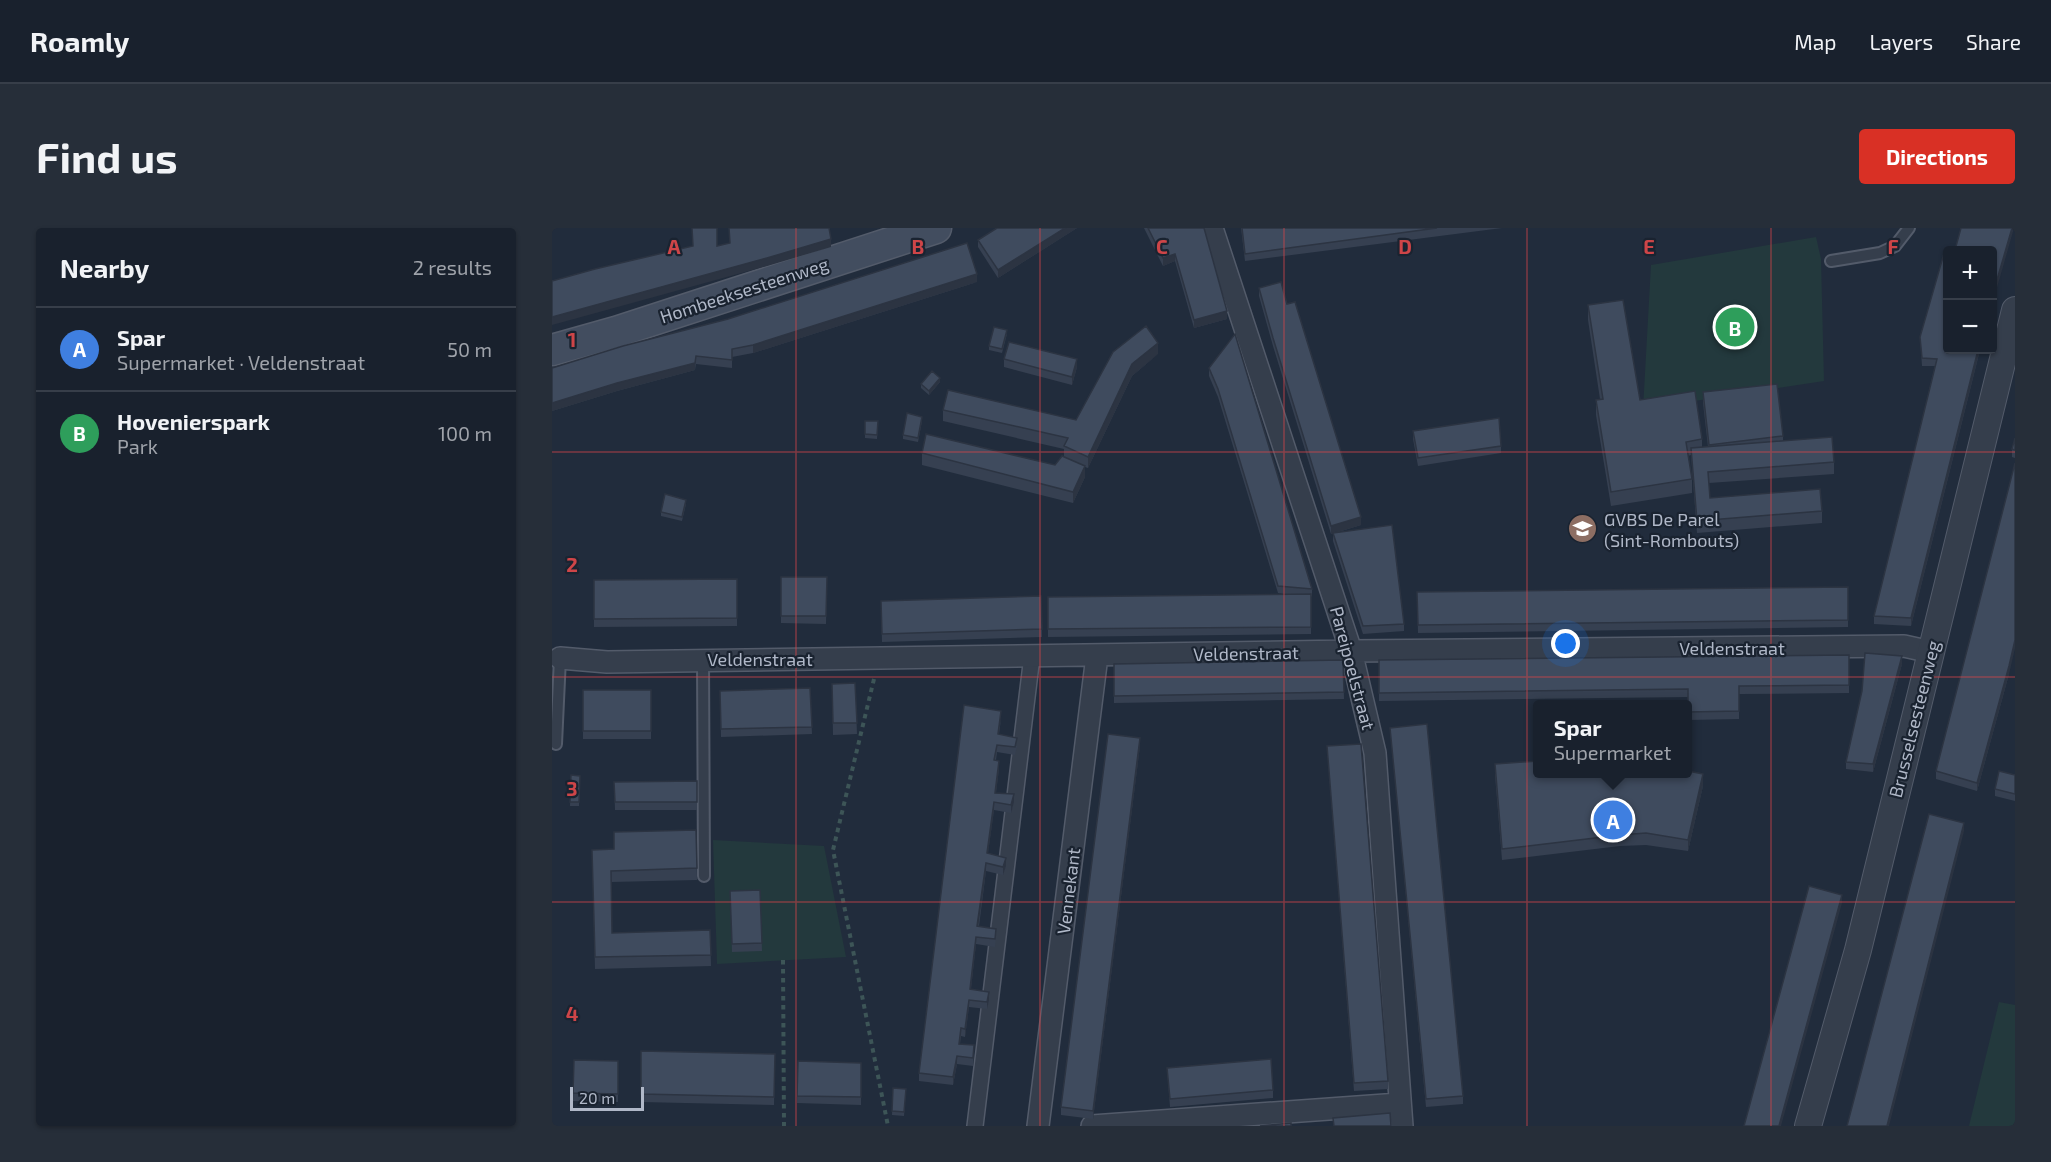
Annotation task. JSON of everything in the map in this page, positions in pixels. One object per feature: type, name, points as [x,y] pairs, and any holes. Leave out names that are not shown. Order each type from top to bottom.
[{"type":"main road","name":"Hombeeksesteenweg","points":[[552,350],[616,332],[936,228]]},
{"type":"street","name":"Pareipoelstraat","points":[[1212,228],[1351,651],[1375,753],[1401,1126]]},
{"type":"street","name":"Brusselsesteenweg","points":[[1808,1126],[1858,950],[1931,652],[2011,346],[2015,310]]},
{"type":"street","name":"Veldenstraat","points":[[560,658],[607,662],[1351,651],[1904,646],[1931,652]]},
{"type":"street","name":"Vennekant","points":[[1038,1126],[1097,656]]},
{"type":"street","points":[[975,1126],[1032,657]]},
{"type":"street","points":[[1092,1126],[1399,1104]]},
{"type":"lane","points":[[1831,261],[1880,253],[1895,246],[1909,228]]},
{"type":"lane","points":[[556,744],[560,658]]},
{"type":"lane","points":[[703,659],[704,876]]},
{"type":"path","points":[[879,658],[833,850],[888,1126]]},
{"type":"path","points":[[783,960],[784,1126]]},
{"type":"green space","points":[[1816,237],[1821,259],[1824,381],[1643,409],[1651,265]]},
{"type":"green space","points":[[713,840],[824,846],[846,957],[717,964]]},
{"type":"green space","points":[[1999,1002],[2015,1005],[2015,1126],[1969,1126]]},
{"type":"building","points":[[692,228],[717,228],[717,246],[730,243],[729,228],[829,228],[831,239],[552,317],[552,281],[693,246]]},
{"type":"building","points":[[997,228],[1065,228],[998,270],[978,240]]},
{"type":"building","points":[[1148,228],[1204,228],[1227,311],[1194,320],[1175,254],[1163,258]]},
{"type":"building","points":[[1242,228],[1437,228],[1245,254]]},
{"type":"building","points":[[1961,228],[2012,228],[1997,280],[1997,246],[1956,246]]},
{"type":"building","points":[[967,243],[977,274],[753,345],[732,349],[732,360],[696,356],[695,363],[552,403],[552,368],[623,346],[728,319]]},
{"type":"building","points":[[1943,257],[1943,354],[1977,354],[1911,618],[1874,616],[1937,359],[1922,358],[1920,337]]},
{"type":"building","points":[[1281,282],[1287,304],[1295,302],[1361,517],[1331,526],[1259,288]]},
{"type":"building","points":[[1623,300],[1640,400],[1695,391],[1702,439],[1686,442],[1692,479],[1611,492],[1596,400],[1603,399],[1588,305]]},
{"type":"building","points":[[1146,326],[1158,343],[1132,364],[1088,457],[1064,446],[1068,438],[943,410],[948,390],[1076,420],[1113,352]]},
{"type":"building","points":[[994,327],[1007,330],[1002,349],[989,346]]},
{"type":"building","points":[[1235,334],[1312,589],[1278,586],[1218,389],[1209,368]]},
{"type":"building","points":[[1009,342],[1077,359],[1072,377],[1004,359]]},
{"type":"building","points":[[932,371],[940,378],[929,391],[921,384]]},
{"type":"building","points":[[1777,384],[1783,436],[1709,445],[1703,392]]},
{"type":"building","points":[[907,413],[922,417],[918,438],[903,435]]},
{"type":"building","points":[[1499,418],[1501,446],[1418,458],[1413,431]]},
{"type":"building","points":[[865,421],[878,421],[877,435],[865,434]]},
{"type":"building","points":[[926,434],[1055,465],[1062,456],[1085,466],[1073,492],[922,453]]},
{"type":"building","points":[[1832,437],[1834,462],[1708,472],[1710,498],[1820,489],[1822,511],[1697,521],[1691,448]]},
{"type":"building","points":[[2015,463],[2015,640],[1977,783],[1936,771]]},
{"type":"building","points":[[665,494],[686,500],[682,517],[661,512]]},
{"type":"building","points":[[1392,525],[1404,624],[1363,626],[1333,533]]},
{"type":"building","points":[[781,577],[827,577],[826,616],[781,616]]},
{"type":"building","points":[[737,579],[737,618],[594,619],[594,580]]},
{"type":"building","points":[[1848,587],[1848,620],[1418,625],[1417,592]]},
{"type":"building","points":[[1311,594],[1311,627],[1048,629],[1048,597]]},
{"type":"building","points":[[1041,596],[1042,629],[882,634],[881,601]]},
{"type":"building","points":[[1865,653],[1902,656],[1873,764],[1846,762],[1862,691]]},
{"type":"building","points":[[1849,655],[1849,685],[1739,686],[1739,711],[1692,712],[1692,700],[1688,700],[1688,689],[1379,693],[1379,660]]},
{"type":"building","points":[[1343,660],[1344,692],[1114,696],[1114,664]]},
{"type":"building","points":[[855,683],[857,723],[833,723],[832,684]]},
{"type":"building","points":[[810,688],[812,727],[721,729],[720,691]]},
{"type":"building","points":[[583,690],[651,690],[651,731],[583,731]]},
{"type":"building","points":[[964,705],[1001,711],[998,734],[1017,738],[1015,747],[997,745],[994,760],[999,761],[995,793],[1014,794],[1011,805],[994,802],[987,853],[1006,858],[1003,867],[986,863],[977,926],[996,929],[995,939],[976,937],[970,989],[989,992],[987,1002],[969,1000],[965,1029],[961,1028],[959,1044],[974,1045],[973,1058],[957,1056],[953,1077],[919,1073]]},
{"type":"building","points":[[1427,724],[1463,1096],[1426,1099],[1390,728]]},
{"type":"building","points":[[1108,734],[1140,738],[1093,1111],[1061,1107]]},
{"type":"building","points":[[1361,744],[1388,1081],[1354,1083],[1327,746]]},
{"type":"building","points":[[1533,761],[1533,778],[1692,778],[1692,772],[1703,774],[1688,840],[1646,833],[1502,849],[1495,764]]},
{"type":"building","points":[[1999,771],[2015,775],[2015,794],[1995,789]]},
{"type":"building","points":[[571,775],[580,776],[579,802],[570,802]]},
{"type":"building","points":[[697,781],[697,802],[615,802],[614,782]]},
{"type":"building","points":[[1929,814],[1964,823],[1887,1126],[1847,1126]]},
{"type":"building","points":[[696,830],[697,868],[611,871],[612,933],[710,930],[711,955],[595,957],[592,850],[614,849],[614,832]]},
{"type":"building","points":[[1809,886],[1842,895],[1779,1126],[1744,1126]]},
{"type":"building","points":[[760,890],[762,943],[732,944],[730,891]]},
{"type":"building","points":[[641,1051],[775,1054],[774,1097],[641,1094]]},
{"type":"building","points":[[1271,1059],[1273,1090],[1170,1099],[1167,1068]]},
{"type":"building","points":[[574,1060],[618,1061],[618,1094],[573,1093]]},
{"type":"building","points":[[798,1061],[861,1063],[861,1097],[797,1096]]},
{"type":"building","points":[[893,1088],[906,1089],[904,1112],[892,1111]]},
{"type":"building","points":[[1390,1113],[1391,1126],[1334,1126],[1333,1118]]},
{"type":"building","points":[[1291,1123],[1291,1126],[1260,1126]]},
{"type":"place","name":"Hovenierspark","points":[[1735,327]]},
{"type":"place","name":"GVBS De Parel (Sint-Rombouts)","points":[[1583,529]]},
{"type":"place","name":"Spar","points":[[1613,820]]}]
